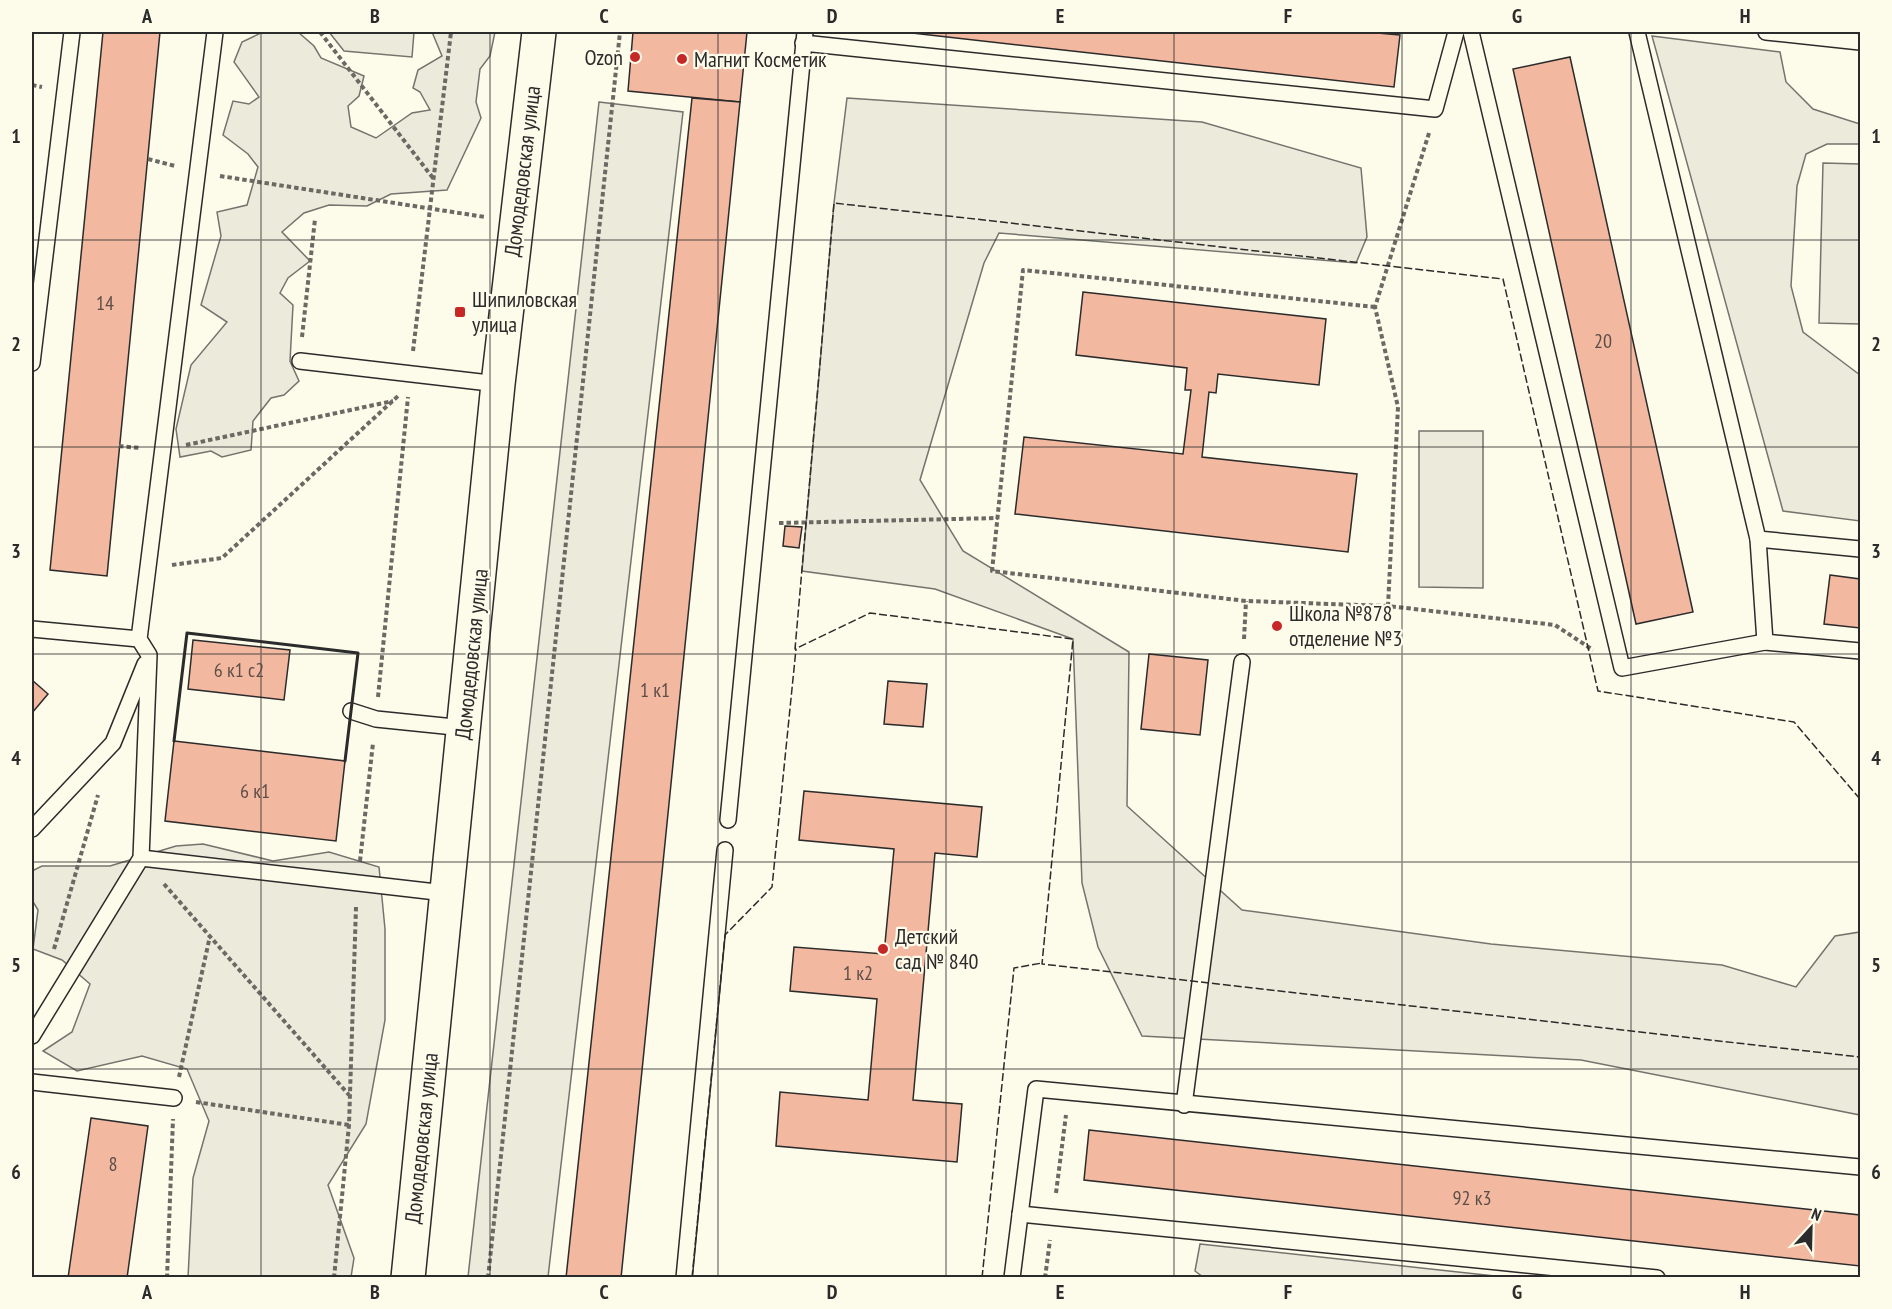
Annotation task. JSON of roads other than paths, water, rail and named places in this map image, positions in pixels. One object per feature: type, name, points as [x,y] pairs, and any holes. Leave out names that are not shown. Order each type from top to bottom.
[{"type":"street","name":"Домодедовская улица","points":[[408,1278],[498,384],[539,32]]},
{"type":"lane","points":[[32,363],[72,32]]},
{"type":"lane","points":[[32,1035],[141,858],[149,655],[139,639],[215,32]]},
{"type":"lane","points":[[728,820],[804,37],[1435,109],[1456,32]]},
{"type":"lane","points":[[1471,32],[1622,669],[1765,642],[1860,651]]},
{"type":"lane","points":[[1637,32],[1758,538],[1765,642]]},
{"type":"lane","points":[[1766,32],[1860,42]]},
{"type":"lane","points":[[300,361],[410,379],[498,384]]},
{"type":"lane","points":[[1758,538],[1860,549]]},
{"type":"lane","points":[[32,629],[139,639]]},
{"type":"lane","points":[[32,829],[112,743],[149,655]]},
{"type":"lane","points":[[1184,1105],[1242,662]]},
{"type":"lane","points":[[351,711],[376,719],[464,728]]},
{"type":"lane","points":[[684,1278],[725,850]]},
{"type":"lane","points":[[141,858],[445,893]]},
{"type":"lane","points":[[32,1082],[174,1098]]},
{"type":"lane","points":[[1012,1278],[1036,1089],[1184,1105],[1860,1167]]},
{"type":"lane","points":[[1020,1214],[1657,1278]]},
{"type":"place","name":"Ozon","points":[[635,57]]},
{"type":"place","name":"Магнит Косметик","points":[[682,59]]},
{"type":"place","name":"Шипиловская улица","points":[[460,312]]},
{"type":"place","name":"Школа №878 отделение №3","points":[[1277,626]]},
{"type":"place","name":"Детский сад № 840","points":[[883,949]]}]
